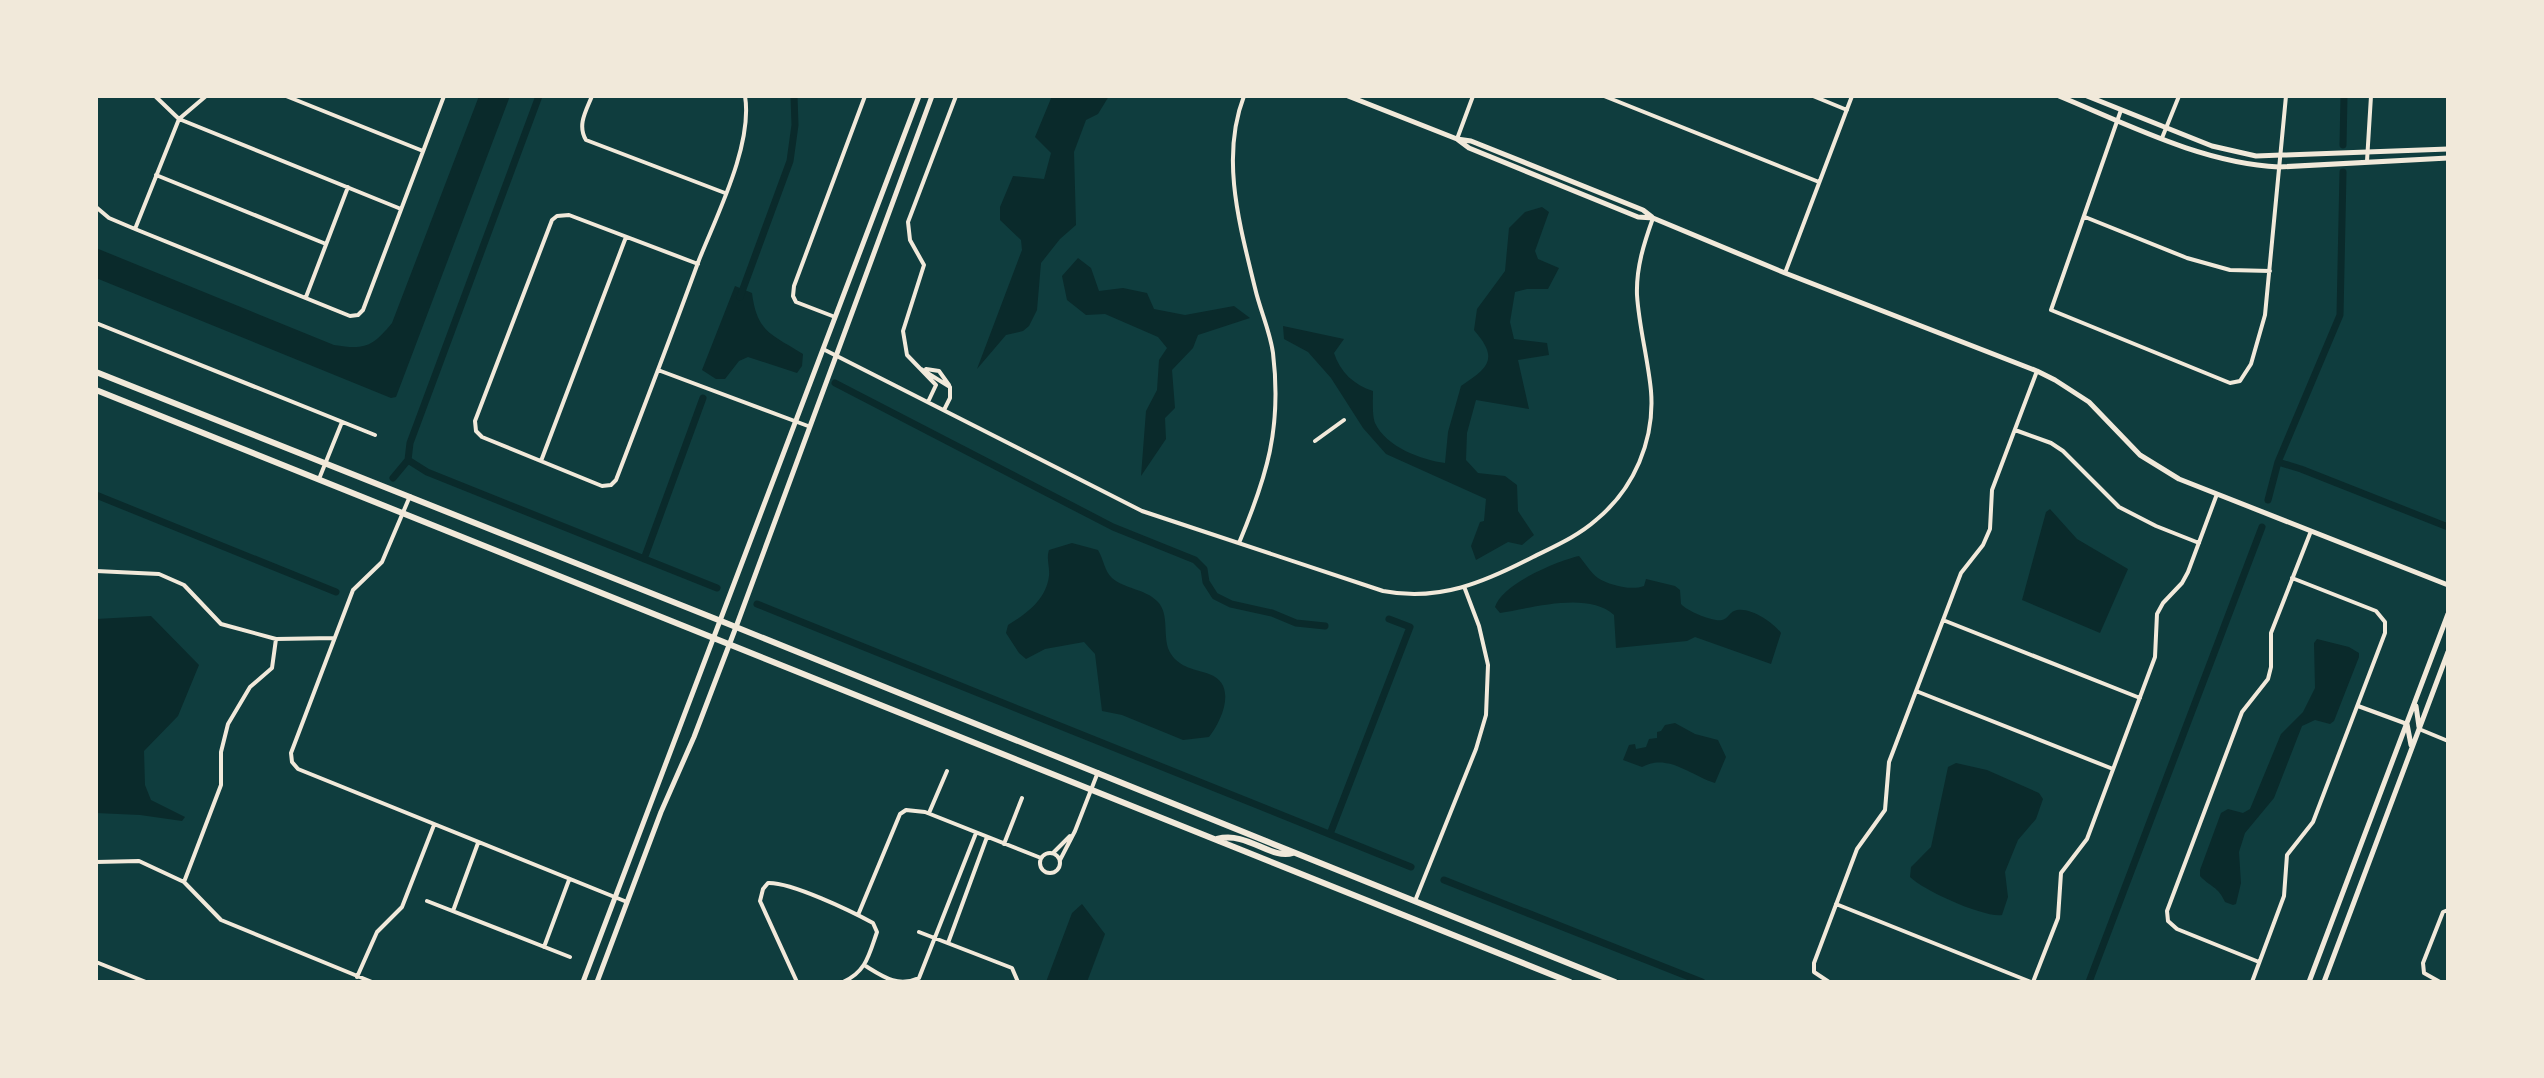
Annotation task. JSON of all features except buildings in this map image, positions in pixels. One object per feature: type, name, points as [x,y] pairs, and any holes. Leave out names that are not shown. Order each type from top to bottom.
[{"type":"main road","points":[[96,372],[1615,982]]},
{"type":"main road","points":[[96,390],[1570,982]]},
{"type":"main road","points":[[904,714],[911,697]]},
{"type":"main road","points":[[1217,839],[1236,836],[1280,854],[1293,853]]},
{"type":"street","points":[[155,96],[179,119],[401,209]]},
{"type":"street","points":[[135,229],[179,119],[206,96]]},
{"type":"street","points":[[286,96],[423,151]]},
{"type":"street","points":[[592,96],[581,124],[586,140],[725,193]]},
{"type":"street","points":[[698,264],[569,215],[557,216],[552,220],[475,421],[476,431],[482,437],[602,486],[611,485],[616,480],[725,193],[743,142],[747,121],[745,96]]},
{"type":"street","points":[[835,317],[796,302],[794,286],[865,96]]},
{"type":"street","points":[[583,982],[919,96]]},
{"type":"street","points":[[597,982],[730,643],[932,96]]},
{"type":"street","points":[[928,402],[936,385],[907,355],[903,331],[924,265],[910,240],[908,222],[956,96]]},
{"type":"street","points":[[1239,543],[1268,469],[1276,392],[1272,350],[1255,289],[1232,180],[1235,118],[1244,96]]},
{"type":"street","points":[[1348,96],[1457,139],[1471,141],[1643,210],[1653,218],[1785,273],[2037,371],[2089,402],[2140,455],[2159,469],[2448,585]]},
{"type":"street","points":[[1457,139],[1473,96]]},
{"type":"street","points":[[1604,96],[1819,182]]},
{"type":"street","points":[[1813,96],[1847,110]]},
{"type":"street","points":[[1785,273],[1852,96]]},
{"type":"street","points":[[2059,96],[2162,138],[2223,160],[2253,166],[2448,158]]},
{"type":"street","points":[[2087,96],[2230,152],[2280,157],[2448,149]]},
{"type":"street","points":[[2162,138],[2179,96]]},
{"type":"street","points":[[2121,110],[2051,310],[2230,383],[2240,381],[2251,364],[2263,322],[2286,96]]},
{"type":"street","points":[[2367,162],[2371,96]]},
{"type":"street","points":[[96,207],[109,218],[135,229],[350,316],[358,315],[363,310],[442,97]]},
{"type":"street","points":[[156,175],[326,244]]},
{"type":"street","points":[[306,297],[348,187]]},
{"type":"street","points":[[2085,217],[2187,258],[2230,270],[2270,271]]},
{"type":"street","points":[[823,349],[1142,511],[1393,593],[1431,594],[1465,589],[1588,527],[1616,501],[1634,474],[1645,448],[1651,419],[1651,392],[1637,292],[1642,252],[1653,218]]},
{"type":"street","points":[[541,461],[626,237]]},
{"type":"street","points":[[96,323],[375,435]]},
{"type":"street","points":[[921,369],[939,371],[946,377],[950,398],[944,410]]},
{"type":"street","points":[[658,370],[808,426]]},
{"type":"street","points":[[1829,982],[1814,972],[1814,963],[1857,849],[1885,810],[1889,762],[1961,573],[1983,545],[1990,529],[1992,490],[2037,371]]},
{"type":"street","points":[[1315,441],[1344,420]]},
{"type":"street","points":[[319,480],[342,422]]},
{"type":"street","points":[[2015,430],[2051,443],[2063,451],[2119,507],[2199,543]]},
{"type":"street","points":[[1836,904],[2032,982],[2058,918],[2061,873],[2087,839],[2140,698],[2157,646],[2157,614],[2182,583],[2217,494]]},
{"type":"street","points":[[410,496],[382,562],[353,590],[291,753],[292,762],[298,769],[627,902]]},
{"type":"street","points":[[2259,962],[2177,929],[2168,921],[2167,911],[2242,712],[2268,679],[2271,633],[2311,531]]},
{"type":"street","points":[[96,571],[159,574],[184,585],[221,624],[276,639],[334,638]]},
{"type":"street","points":[[2252,982],[2284,896],[2287,855],[2313,822],[2385,633],[2385,622],[2376,611],[2292,578]]},
{"type":"street","points":[[1415,901],[1476,749],[1486,715],[1488,665],[1483,637],[1465,589]]},
{"type":"street","points":[[2310,982],[2342,904],[2343,892],[2448,614]]},
{"type":"street","points":[[1943,620],[2140,698]]},
{"type":"street","points":[[184,882],[221,785],[221,752],[228,724],[250,687],[272,668],[276,639]]},
{"type":"street","points":[[2324,982],[2448,652]]},
{"type":"street","points":[[1916,691],[2113,769]]},
{"type":"street","points":[[2417,697],[2415,711],[2419,729]]},
{"type":"street","points":[[2358,706],[2407,724],[2411,750]]},
{"type":"street","points":[[2419,729],[2448,741]]},
{"type":"street","points":[[929,814],[947,771]]},
{"type":"street","points":[[1041,858],[1041,868],[1049,874],[1058,870],[1098,772]]},
{"type":"street","points":[[1004,844],[1022,798]]},
{"type":"street","points":[[858,915],[900,814],[906,810],[929,814],[1041,858]]},
{"type":"street","points":[[357,977],[377,932],[402,907],[434,825]]},
{"type":"street","points":[[1041,858],[1053,853],[1075,831]]},
{"type":"street","points":[[864,965],[891,982],[911,982],[919,978],[976,833]]},
{"type":"street","points":[[948,943],[987,837]]},
{"type":"street","points":[[453,911],[478,843]]},
{"type":"street","points":[[1053,853],[1060,860]]},
{"type":"street","points":[[96,862],[139,861],[184,882],[221,920],[372,982]]},
{"type":"street","points":[[544,947],[569,880]]},
{"type":"street","points":[[797,982],[760,901],[768,883],[777,883],[873,923],[877,932],[864,965],[856,976],[843,982]]},
{"type":"street","points":[[427,901],[570,957]]},
{"type":"street","points":[[2440,982],[2424,973],[2423,963],[2443,912],[2448,910]]},
{"type":"street","points":[[919,932],[1012,968],[1018,982]]},
{"type":"street","points":[[96,962],[146,982]]},
{"type":"water","points":[[479,96],[510,96],[396,397],[391,398],[96,278],[96,248],[334,345],[367,345],[392,323]]},
{"type":"water","points":[[1052,96],[1109,96],[1098,114],[1086,120],[1074,152],[1076,225],[1041,263],[1037,310],[1029,326],[1023,331],[1006,335],[977,369],[1022,250],[1021,240],[1000,220],[1000,207],[1013,176],[1044,179],[1051,153],[1035,137]]},
{"type":"water","points":[[1542,207],[1549,212],[1535,251],[1538,259],[1559,268],[1548,289],[1515,292],[1510,322],[1514,339],[1547,343],[1549,355],[1518,360],[1529,409],[1476,400],[1467,433],[1466,460],[1478,473],[1505,476],[1517,485],[1518,511],[1534,535],[1522,545],[1508,542],[1476,560],[1471,546],[1480,522],[1484,521],[1486,499],[1386,454],[1363,428],[1331,378],[1308,352],[1284,339],[1283,326],[1344,339],[1334,353],[1349,377],[1373,391],[1374,420],[1380,431],[1406,451],[1445,463],[1448,432],[1461,386],[1487,362],[1486,348],[1474,330],[1477,309],[1505,271],[1509,228],[1525,212]]},
{"type":"water","points":[[1078,258],[1091,268],[1099,291],[1123,288],[1147,293],[1154,309],[1185,315],[1234,306],[1250,318],[1198,335],[1193,348],[1172,370],[1175,408],[1165,418],[1166,439],[1141,476],[1146,411],[1157,390],[1159,360],[1167,348],[1158,337],[1105,314],[1086,315],[1067,300],[1062,276]]},
{"type":"water","points":[[735,286],[752,293],[758,317],[768,331],[803,354],[802,366],[797,373],[748,357],[739,361],[725,379],[716,379],[702,370]]},
{"type":"water","points":[[2050,509],[2077,539],[2128,569],[2100,633],[2022,600],[2046,512]]},
{"type":"water","points":[[1072,543],[1098,550],[1112,578],[1157,601],[1164,613],[1171,654],[1183,665],[1218,679],[1223,686],[1225,703],[1219,722],[1209,737],[1183,740],[1122,715],[1102,711],[1095,654],[1084,642],[1045,649],[1026,659],[1019,653],[1006,633],[1008,625],[1028,611],[1044,592],[1049,576],[1049,550]]},
{"type":"water","points":[[1579,556],[1595,576],[1614,585],[1639,587],[1644,586],[1646,579],[1675,586],[1680,590],[1681,604],[1707,618],[1722,620],[1735,611],[1743,610],[1762,617],[1781,633],[1771,664],[1695,637],[1687,641],[1616,648],[1614,615],[1590,604],[1559,603],[1500,613],[1495,607],[1500,598],[1519,582],[1545,568]]},
{"type":"water","points":[[151,616],[199,665],[178,716],[144,751],[145,785],[151,800],[185,817],[182,821],[96,813],[96,619]]},
{"type":"water","points":[[2317,639],[2349,647],[2359,653],[2359,657],[2334,721],[2330,724],[2315,720],[2302,726],[2274,798],[2245,833],[2239,852],[2241,883],[2236,904],[2233,905],[2225,902],[2217,890],[2200,876],[2200,870],[2221,813],[2228,809],[2243,813],[2250,809],[2281,734],[2303,712],[2315,688],[2314,643]]},
{"type":"water","points":[[1675,723],[1695,734],[1718,740],[1726,757],[1715,783],[1670,764],[1661,762],[1642,767],[1623,760],[1629,745],[1635,744],[1636,749],[1646,747],[1649,739],[1657,738],[1657,732],[1665,725]]},
{"type":"water","points":[[1956,763],[1987,770],[2039,793],[2043,799],[2036,819],[2018,840],[2005,872],[2008,897],[2002,915],[1982,912],[1955,902],[1910,877],[1911,867],[1931,847],[1948,767]]},
{"type":"water","points":[[1082,904],[1105,934],[1087,982],[1046,982],[1072,913]]},
{"type":"waterway","points":[[539,96],[410,443],[408,460],[427,472],[717,588]]},
{"type":"waterway","points":[[740,297],[790,161],[795,125],[794,96]]},
{"type":"waterway","points":[[2343,145],[2344,96]]},
{"type":"waterway","points":[[2278,462],[2340,315],[2343,172]]},
{"type":"waterway","points":[[835,383],[1113,527],[1195,560],[1204,569],[1206,582],[1215,596],[1231,604],[1272,613],[1296,623],[1325,626]]},
{"type":"waterway","points":[[644,559],[703,398]]},
{"type":"waterway","points":[[393,478],[408,460]]},
{"type":"waterway","points":[[2268,500],[2278,462],[2448,527]]},
{"type":"waterway","points":[[96,495],[336,592]]},
{"type":"waterway","points":[[2089,982],[2262,527]]},
{"type":"waterway","points":[[757,604],[1411,867]]},
{"type":"waterway","points":[[1330,834],[1410,627],[1389,619]]},
{"type":"waterway","points":[[1444,880],[1702,982]]}]
